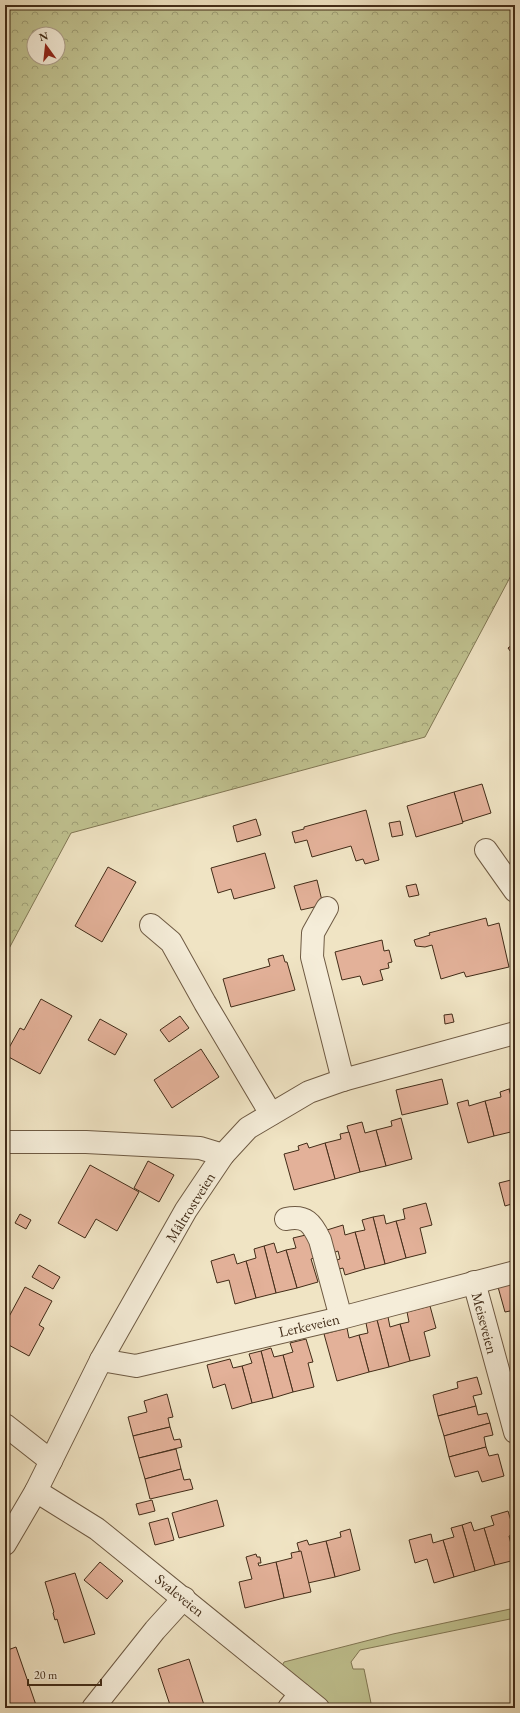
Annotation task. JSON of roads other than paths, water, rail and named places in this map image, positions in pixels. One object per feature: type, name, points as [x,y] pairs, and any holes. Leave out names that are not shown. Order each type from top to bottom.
[{"type":"street","points":[[486,850],[515,891]]},
{"type":"street","points":[[327,908],[313,933],[312,957],[343,1080]]},
{"type":"street","points":[[151,925],[171,942],[204,1003],[271,1114]]},
{"type":"street","name":"Måltrostveien","points":[[5,1544],[36,1491],[101,1360],[186,1210],[223,1155],[248,1128],[309,1092],[343,1080],[515,1032]]},
{"type":"street","points":[[10,1142],[86,1142],[200,1148],[223,1155]]},
{"type":"street","points":[[286,1219],[298,1217],[310,1223],[315,1229],[320,1240],[341,1318]]},
{"type":"street","name":"Lerkeveien","points":[[101,1360],[136,1366],[341,1318],[515,1272]]},
{"type":"street","name":"Meiseveien","points":[[474,1282],[515,1432]]},
{"type":"street","points":[[5,1425],[51,1461]]},
{"type":"street","name":"Svaleveien","points":[[36,1491],[97,1529],[184,1598],[295,1701],[318,1708]]},
{"type":"street","points":[[93,1708],[155,1630],[184,1598]]}]
